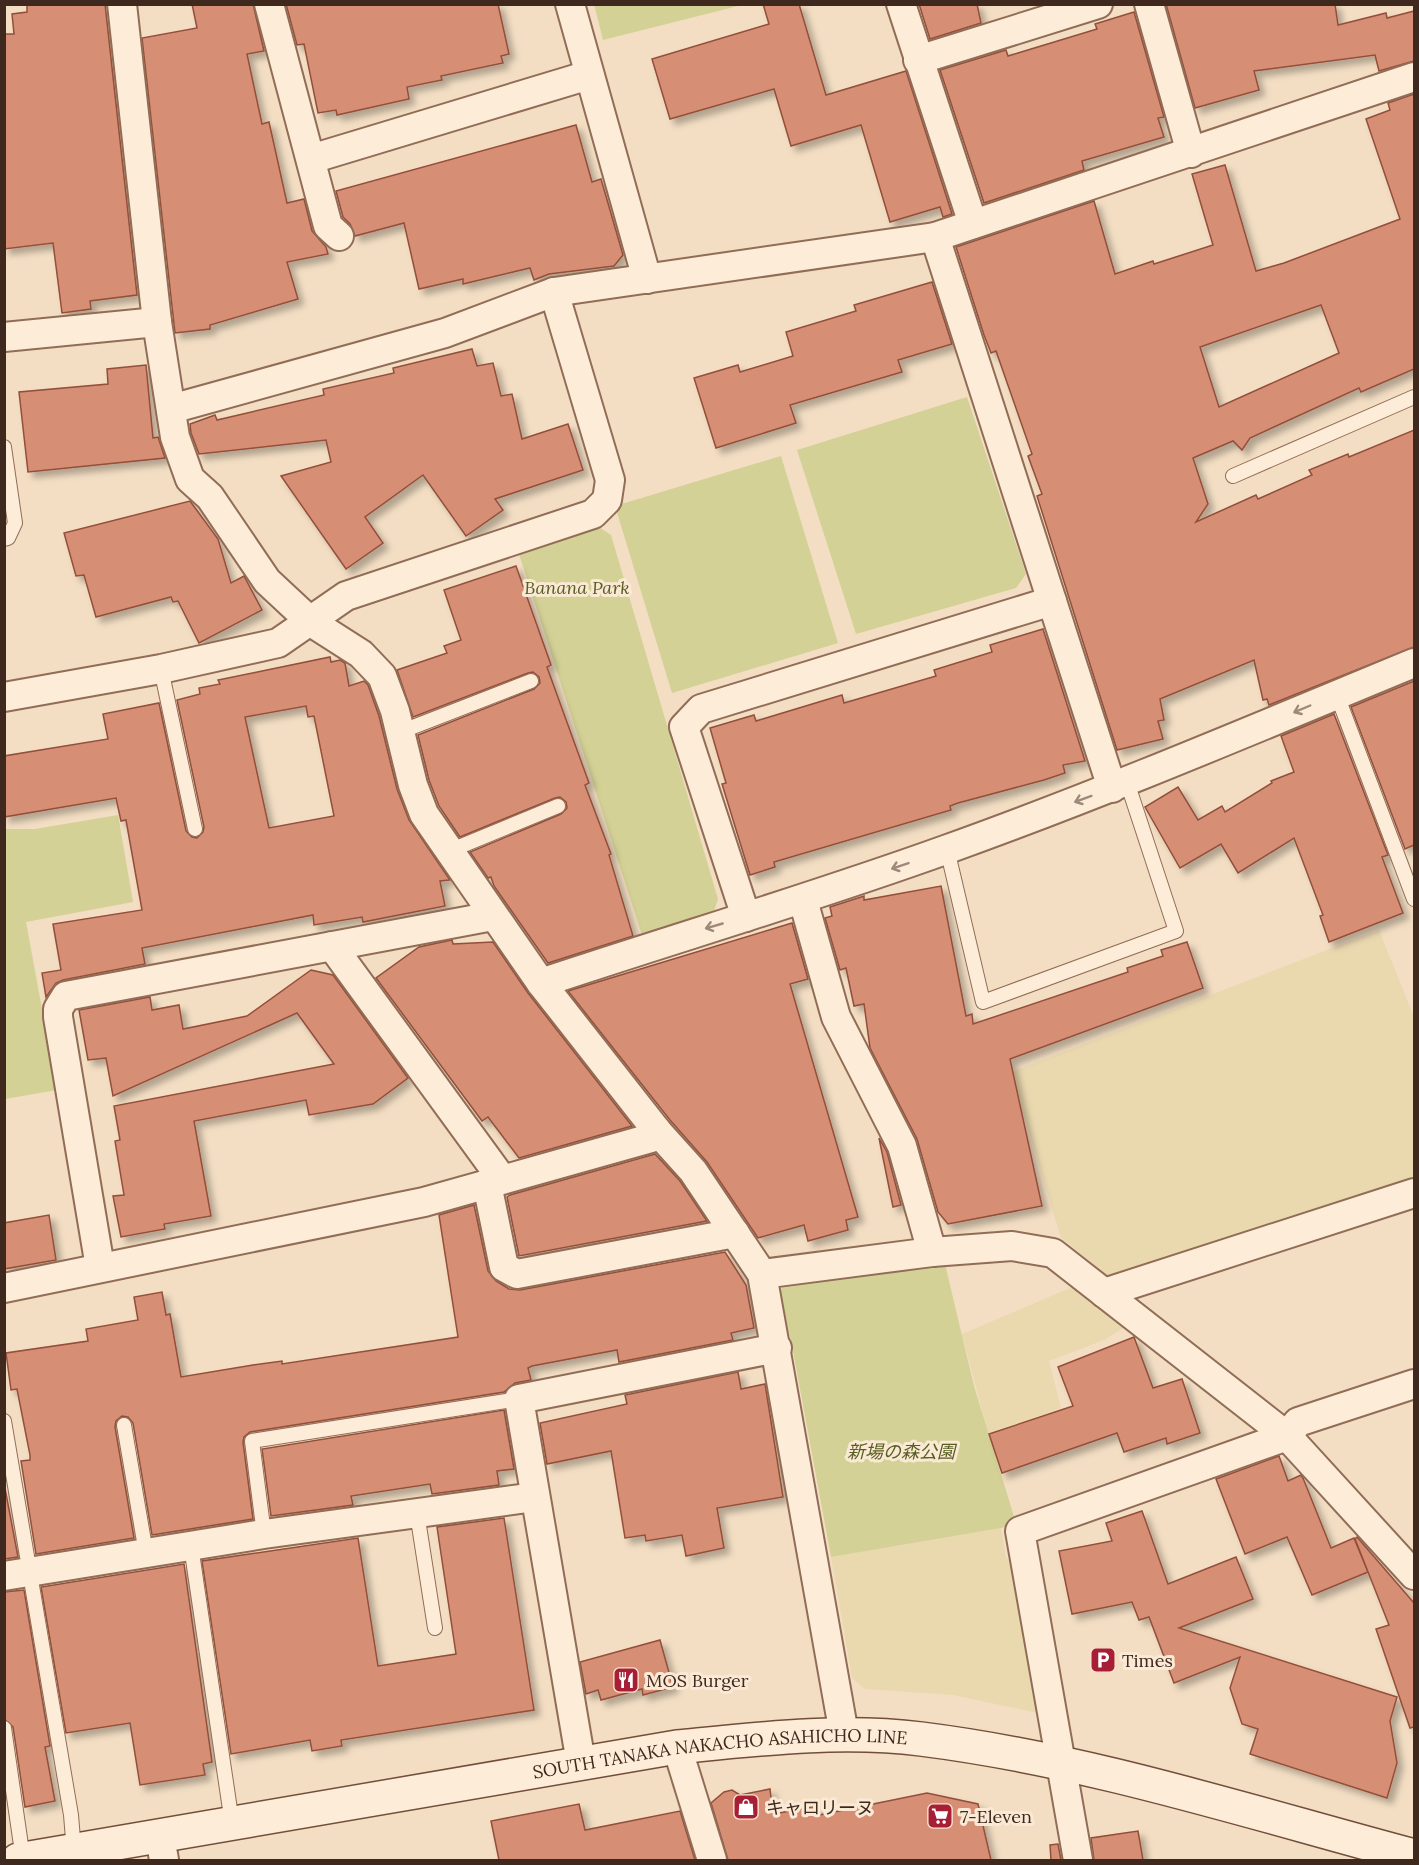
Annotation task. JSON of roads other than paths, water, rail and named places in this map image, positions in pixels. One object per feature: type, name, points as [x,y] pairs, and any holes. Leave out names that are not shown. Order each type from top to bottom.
[{"type":"main road","name":"SOUTH TANAKA NAKACHO ASAHICHO LINE","points":[[21,1860],[162,1848],[232,1823],[677,1747],[767,1738],[844,1734],[920,1739],[1060,1761],[1414,1856]]},
{"type":"street","points":[[122,4],[158,322],[175,437],[190,479],[210,497],[267,581],[311,622],[361,654],[382,676],[400,732],[413,785],[424,814],[541,983],[657,1131],[693,1171],[762,1274],[844,1734]]},
{"type":"street","points":[[268,4],[328,226],[339,236]]},
{"type":"street","points":[[570,4],[647,279]]},
{"type":"street","points":[[900,4],[973,224]]},
{"type":"street","points":[[918,60],[1098,4]]},
{"type":"street","points":[[1149,4],[1191,153]]},
{"type":"street","points":[[311,159],[589,75]]},
{"type":"street","points":[[171,409],[445,333],[554,292],[935,237],[1414,77]]},
{"type":"street","points":[[935,237],[1052,601],[1120,785]]},
{"type":"street","points":[[4,697],[161,669],[278,644],[346,596],[593,514],[607,500],[610,480],[554,292]]},
{"type":"street","points":[[4,337],[158,322]]},
{"type":"street","points":[[746,917],[684,727],[701,709],[1052,601]]},
{"type":"street","points":[[541,983],[688,933],[803,900],[947,849],[1120,785],[1414,663]]},
{"type":"street","points":[[803,900],[836,1017],[902,1146],[932,1252]]},
{"type":"street","points":[[100,1267],[58,1017],[58,1009],[66,996],[493,916]]},
{"type":"street","points":[[332,946],[495,1181],[504,1267],[517,1274],[735,1233]]},
{"type":"street","points":[[4,1288],[424,1202],[651,1138],[657,1131]]},
{"type":"street","points":[[1104,1293],[1414,1193]]},
{"type":"street","points":[[762,1274],[932,1252],[1011,1246],[1053,1253],[1287,1436],[1414,1574]]},
{"type":"street","points":[[581,1763],[519,1399],[777,1348]]},
{"type":"street","points":[[1078,1860],[1020,1532],[1287,1436],[1298,1422],[1414,1383]]},
{"type":"street","points":[[18,1574],[264,1534],[535,1497]]},
{"type":"street","points":[[677,1747],[712,1860]]},
{"type":"lane","points":[[1233,476],[1414,397]]},
{"type":"lane","points":[[4,447],[15,523],[4,539]]},
{"type":"lane","points":[[161,669],[195,829]]},
{"type":"lane","points":[[400,732],[531,681]]},
{"type":"lane","points":[[1337,694],[1414,899]]},
{"type":"lane","points":[[947,849],[983,1002],[1176,931],[1120,785]]},
{"type":"lane","points":[[449,850],[558,806]]},
{"type":"lane","points":[[264,1534],[252,1441],[519,1399]]},
{"type":"lane","points":[[4,1421],[18,1574],[70,1815],[74,1856]]},
{"type":"lane","points":[[124,1425],[146,1553]]},
{"type":"lane","points":[[417,1514],[435,1628]]},
{"type":"lane","points":[[190,1546],[232,1823]]},
{"type":"lane","points":[[4,1728],[21,1860]]},
{"type":"place","name":"Times","points":[[1103,1660]]},
{"type":"place","name":"MOS Burger","points":[[626,1680]]},
{"type":"place","name":"キャロリーヌ","points":[[746,1807]]},
{"type":"place","name":"7-Eleven","points":[[940,1816]]},
{"type":"park label","name":"Banana Park","points":[[577,587]]},
{"type":"park label","name":"新場の森公園","points":[[901,1451]]}]
